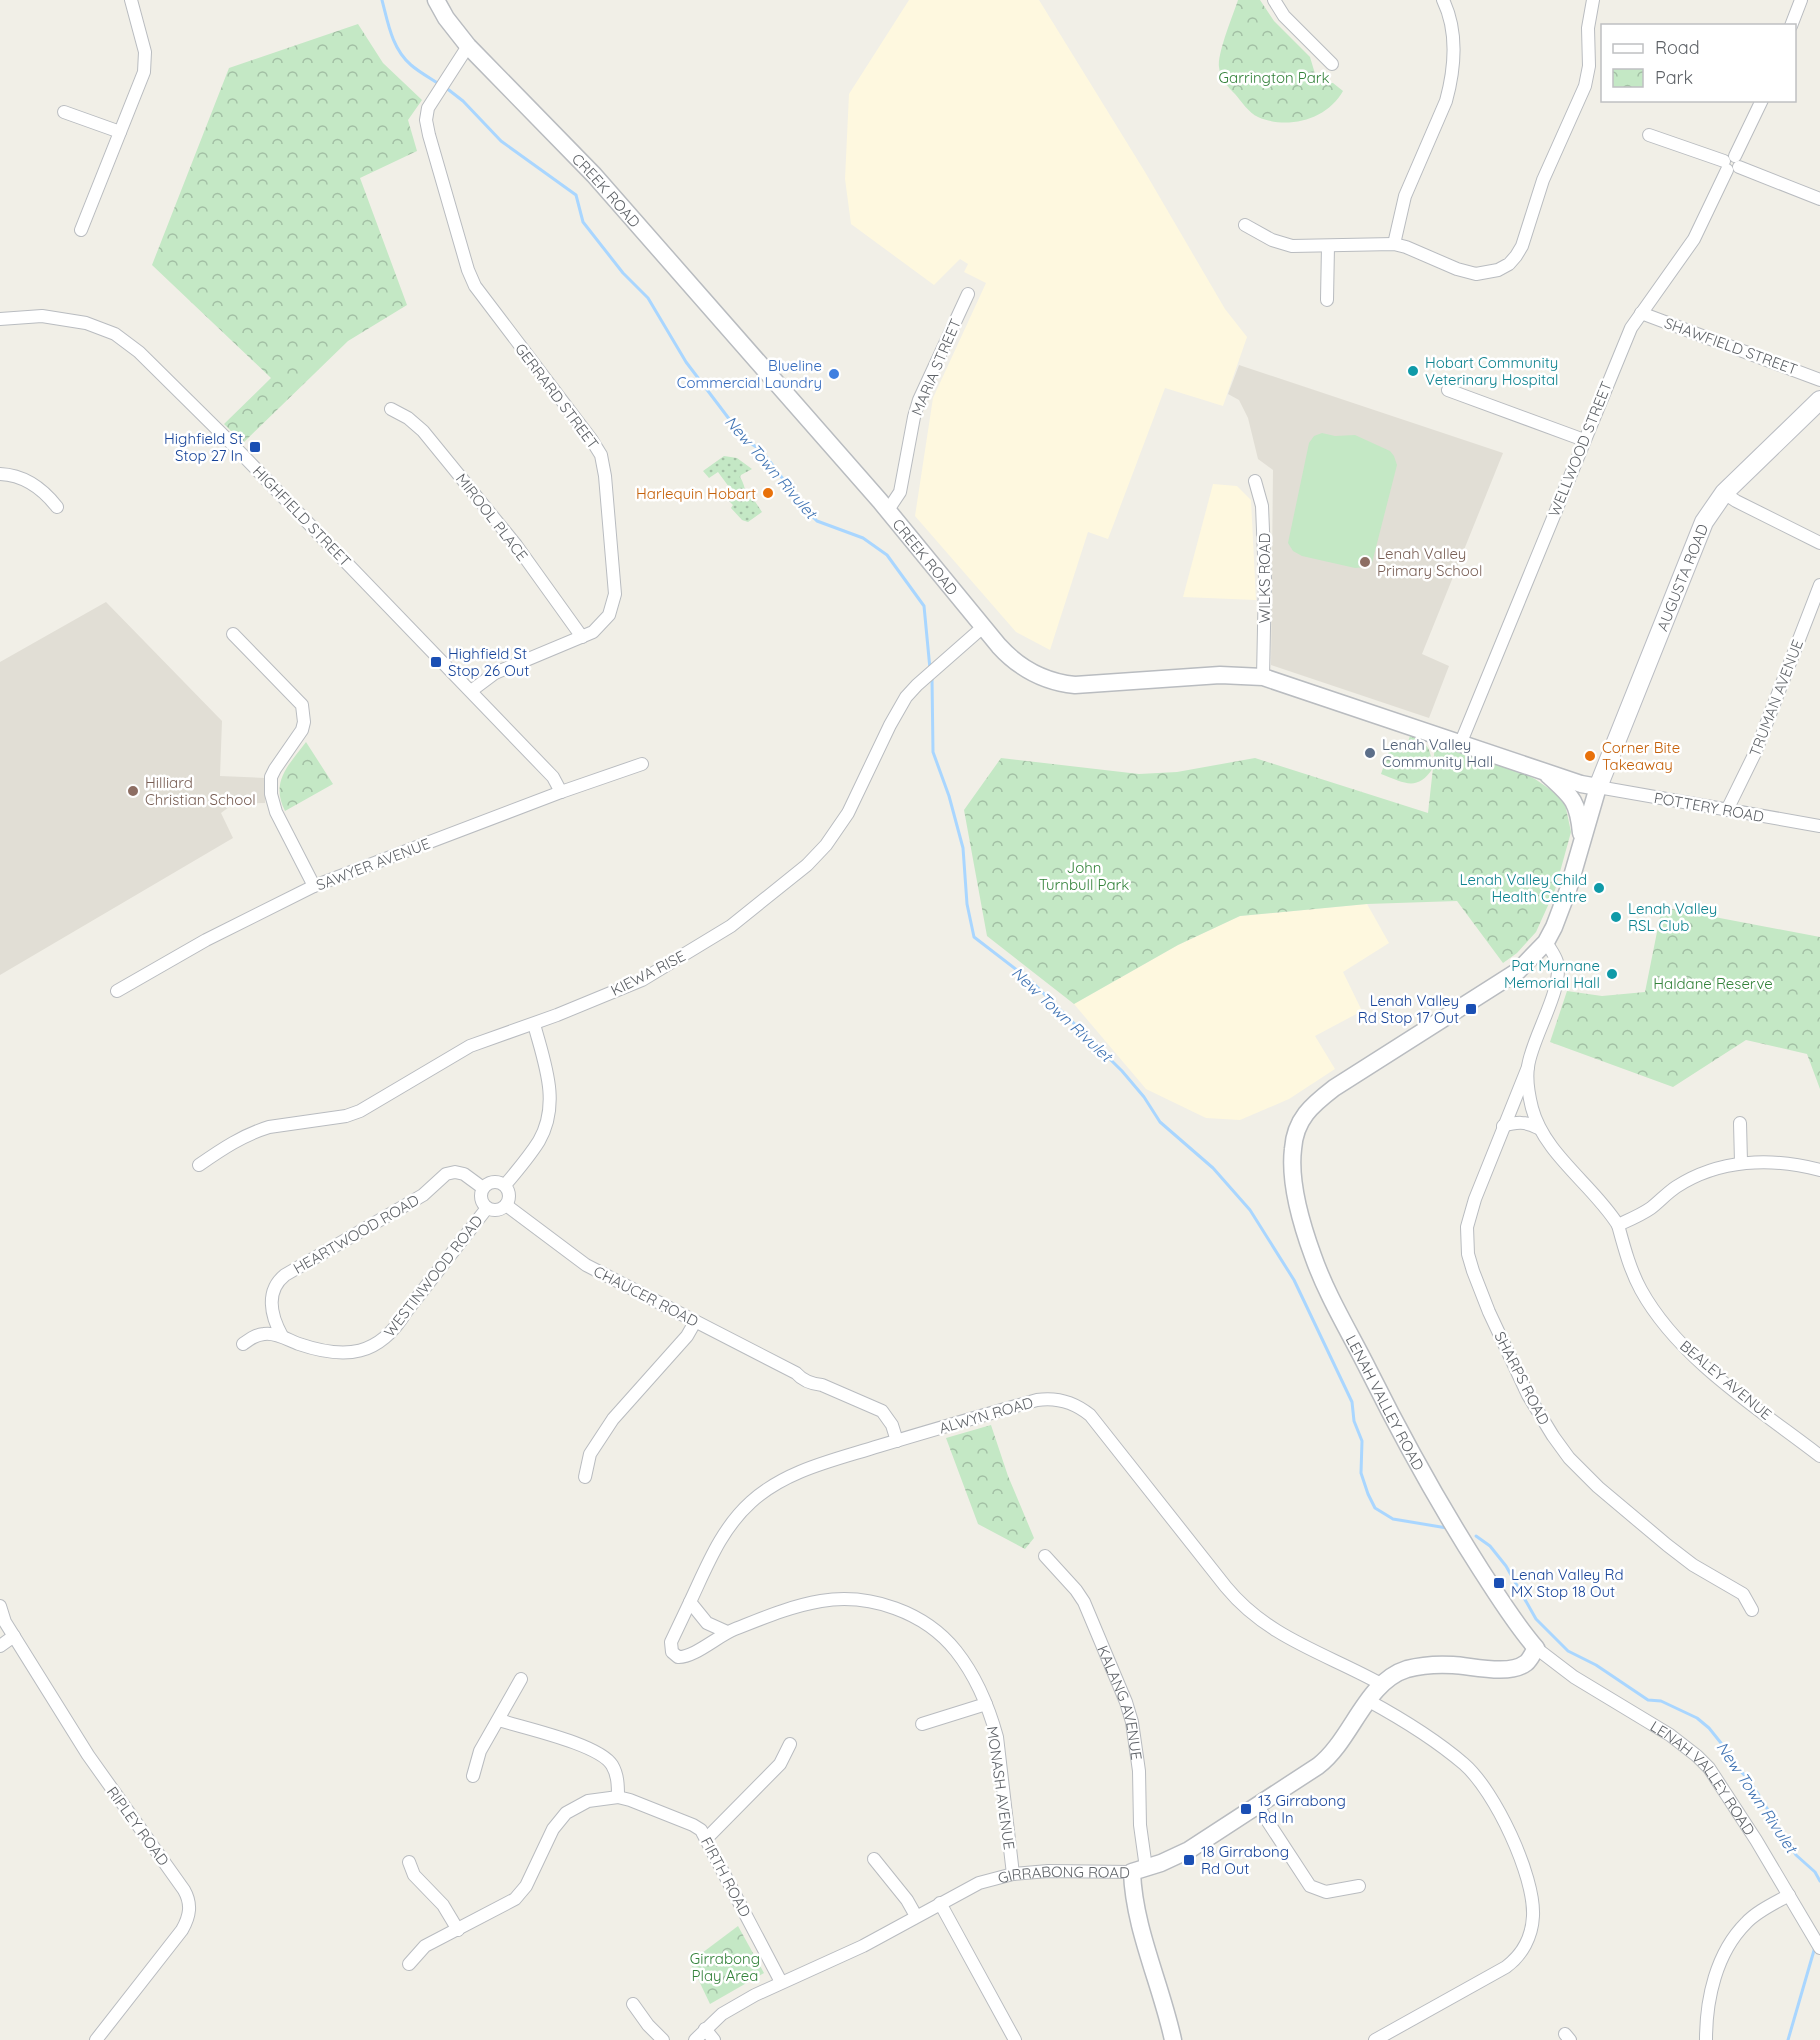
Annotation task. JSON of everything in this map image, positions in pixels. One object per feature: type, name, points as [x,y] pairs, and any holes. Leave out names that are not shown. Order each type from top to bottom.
[{"type":"main road","name":"AUGUSTA ROAD","points":[[1598,787],[1704,522],[1724,493],[1820,400]]},
{"type":"street","points":[[81,230],[141,81],[145,52],[131,0]]},
{"type":"street","name":"CREEK ROAD","points":[[436,0],[446,18],[468,46],[594,175],[888,510],[1007,655],[1018,663],[1042,677],[1060,683],[1085,685],[1220,675],[1263,677],[1581,784],[1598,787]]},
{"type":"street","points":[[1274,0],[1284,16],[1332,64]]},
{"type":"street","points":[[1394,244],[1404,196],[1450,88],[1454,48],[1453,31],[1443,0]]},
{"type":"street","points":[[1245,225],[1272,240],[1292,246],[1394,244],[1457,269],[1476,274],[1498,270],[1509,264],[1522,246],[1543,180],[1585,86],[1589,66],[1588,28],[1593,0]]},
{"type":"street","points":[[1792,24],[1801,0]]},
{"type":"street","name":"GERRARD STREET","points":[[468,46],[431,102],[426,120],[429,135],[468,270],[476,286],[596,447],[603,464],[614,602],[605,621],[593,632],[495,673],[471,691]]},
{"type":"street","name":"WELLWOOD STREET","points":[[1461,742],[1623,344],[1641,313],[1694,239],[1761,102]]},
{"type":"street","points":[[64,112],[120,132]]},
{"type":"street","points":[[1648,135],[1820,199]]},
{"type":"street","points":[[1327,300],[1328,246]]},
{"type":"street","name":"MARIA STREET","points":[[888,510],[900,492],[919,400],[968,294]]},
{"type":"street","name":"SHAWFIELD STREET","points":[[1641,313],[1820,380]]},
{"type":"street","name":"HIGHFIELD STREET","points":[[0,319],[42,316],[65,319],[104,329],[125,340],[231,443],[471,691],[553,777],[561,792]]},
{"type":"street","points":[[1448,390],[1584,440]]},
{"type":"street","name":"MIROOL PLACE","points":[[392,409],[408,418],[423,431],[516,545],[582,637]]},
{"type":"street","points":[[0,474],[15,476],[34,484],[57,507]]},
{"type":"street","name":"WILKS ROAD","points":[[1255,481],[1263,516],[1265,579],[1263,677]]},
{"type":"street","points":[[1724,493],[1820,543]]},
{"type":"street","name":"TRUMAN AVENUE","points":[[1727,810],[1755,753],[1820,585]]},
{"type":"street","name":"KIEWA RISE","points":[[199,1165],[231,1143],[258,1130],[346,1116],[360,1111],[470,1046],[620,990],[660,970],[731,926],[816,857],[848,813],[898,710],[916,685],[983,627]]},
{"type":"street","points":[[233,634],[302,705],[304,722],[302,730],[275,770],[270,786],[276,812],[314,886]]},
{"type":"street","name":"SAWYER AVENUE","points":[[117,991],[206,940],[314,886],[561,792],[642,764]]},
{"type":"street","name":"LENAH VALLEY ROAD","points":[[1543,770],[1574,801],[1579,813],[1581,843]]},
{"type":"street","name":"POTTERY ROAD","points":[[1598,787],[1820,826]]},
{"type":"street","name":"LENAH VALLEY ROAD","points":[[1598,787],[1568,890],[1546,942],[1518,971],[1334,1088],[1304,1114],[1294,1138],[1292,1160],[1297,1197],[1305,1233],[1326,1287],[1399,1430],[1452,1523],[1506,1608],[1536,1648],[1574,1677],[1670,1735],[1709,1768],[1789,1894],[1820,1948]]},
{"type":"street","name":"SHARPS ROAD","points":[[1546,942],[1557,961],[1558,974],[1528,1067],[1470,1214],[1467,1241],[1473,1271],[1489,1312],[1528,1395],[1558,1443],[1598,1487],[1693,1566],[1743,1594],[1752,1610]]},
{"type":"street","points":[[505,1185],[539,1141],[549,1115],[550,1086],[534,1024]]},
{"type":"street","points":[[1528,1067],[1532,1107],[1538,1128]]},
{"type":"street","points":[[1503,1126],[1530,1123],[1538,1128]]},
{"type":"street","points":[[1740,1123],[1741,1162]]},
{"type":"street","name":"BEALEY AVENUE","points":[[1538,1128],[1618,1225],[1640,1289],[1677,1340],[1733,1390],[1820,1456]]},
{"type":"street","points":[[1618,1225],[1652,1207],[1662,1197],[1689,1179],[1722,1166],[1741,1162],[1820,1170]]},
{"type":"street","name":"HEARTWOOD ROAD","points":[[282,1336],[275,1323],[271,1299],[277,1282],[285,1275],[423,1194],[446,1174],[455,1172],[464,1174],[483,1188]]},
{"type":"street","points":[[495,1181],[505,1185],[509,1196],[506,1205],[496,1210],[487,1208],[481,1197],[483,1188],[495,1181]]},
{"type":"street","name":"CHAUCER ROAD","points":[[506,1205],[586,1266],[796,1373],[801,1379],[822,1385],[882,1411],[892,1425],[897,1441]]},
{"type":"street","name":"WESTINWOOD ROAD","points":[[243,1344],[254,1336],[266,1333],[282,1336],[331,1353],[351,1353],[367,1349],[384,1339],[396,1327],[487,1208]]},
{"type":"street","points":[[585,1477],[590,1454],[613,1419],[687,1336],[695,1322]]},
{"type":"street","name":"ALWYN ROAD","points":[[675,1655],[672,1652],[672,1642],[709,1561],[726,1530],[751,1502],[782,1480],[897,1441],[1037,1400],[1059,1399],[1081,1407],[1099,1426],[1244,1607],[1283,1636],[1381,1684]]},
{"type":"street","name":"KALANG AVENUE","points":[[1045,1556],[1084,1602],[1126,1702],[1136,1744],[1139,1771],[1140,1825],[1136,1912],[1166,2005],[1173,2040]]},
{"type":"street","name":"MONASH AVENUE","points":[[675,1655],[682,1657],[687,1655],[727,1632],[786,1610],[840,1599],[877,1603],[908,1614],[943,1636],[957,1651],[972,1677],[986,1704],[997,1737],[1013,1874]]},
{"type":"street","points":[[690,1602],[708,1623],[727,1632]]},
{"type":"street","name":"RIPLEY ROAD","points":[[0,1606],[5,1622],[83,1748],[189,1900],[189,1912],[182,1930],[96,2040]]},
{"type":"street","points":[[0,1646],[14,1636]]},
{"type":"street","name":"GIRRABONG ROAD","points":[[695,2040],[705,2029],[738,2004],[781,1982],[863,1946],[979,1883],[1013,1874],[1048,1871],[1139,1870],[1189,1850],[1326,1760],[1381,1684],[1395,1673],[1426,1665],[1511,1669],[1526,1664],[1536,1648]]},
{"type":"street","points":[[473,1776],[480,1751],[520,1679]]},
{"type":"street","points":[[1369,1701],[1396,1716],[1443,1749],[1465,1765],[1477,1779],[1498,1811],[1517,1851],[1526,1875],[1533,1916],[1531,1930],[1524,1948],[1506,1967],[1375,2040]]},
{"type":"street","name":"MONASH AVENUE","points":[[922,1724],[986,1704]]},
{"type":"street","points":[[409,1964],[425,1946],[507,1905],[521,1893],[553,1829],[566,1813],[588,1801],[618,1797],[615,1771],[608,1760],[601,1755],[569,1741],[499,1720]]},
{"type":"street","points":[[707,1838],[780,1764],[790,1744]]},
{"type":"street","name":"FIRTH ROAD","points":[[618,1797],[701,1830],[781,1982]]},
{"type":"street","points":[[1257,1805],[1310,1886],[1326,1892],[1337,1892],[1359,1886]]},
{"type":"street","points":[[874,1859],[907,1900],[916,1916]]},
{"type":"street","points":[[409,1862],[414,1875],[443,1905],[458,1930]]},
{"type":"street","points":[[1706,2040],[1710,1995],[1719,1964],[1730,1940],[1747,1921],[1789,1894]]},
{"type":"street","points":[[940,1904],[1015,2040]]},
{"type":"street","points":[[633,2004],[648,2025],[663,2040]]},
{"type":"street","points":[[705,2029],[714,2040]]},
{"type":"shaded area","points":[[909,0],[1039,0],[1145,172],[1225,309],[1247,337],[1223,406],[1165,388],[1108,539],[1088,532],[1050,650],[1016,632],[915,516],[933,398],[986,283],[964,272],[968,264],[960,259],[934,285],[851,224],[845,179],[849,94]]},
{"type":"shaded area","name":"Lenah Valley Primary School","points":[[1239,365],[1503,453],[1422,654],[1449,666],[1429,718],[1271,665],[1273,470],[1258,459],[1248,418],[1239,400],[1228,394]]},
{"type":"shaded area","points":[[1213,484],[1237,486],[1251,500],[1256,600],[1183,597]]},
{"type":"shaded area","name":"Hilliard Christian School","points":[[106,602],[222,721],[220,776],[265,778],[265,803],[233,804],[221,813],[233,838],[0,975],[0,662]]},
{"type":"shaded area","points":[[1367,904],[1389,943],[1343,972],[1362,1011],[1315,1036],[1335,1069],[1289,1099],[1240,1120],[1206,1118],[1146,1089],[1074,1004],[1178,945],[1240,916]]},
{"type":"green space","name":"Garrington Park","points":[[1238,0],[1260,0],[1274,21],[1310,57],[1316,77],[1324,82],[1333,83],[1343,91],[1336,101],[1317,115],[1293,122],[1269,121],[1251,113],[1245,107],[1227,85],[1219,67],[1223,44]]},
{"type":"green space","points":[[358,24],[383,63],[422,100],[408,120],[417,151],[360,178],[407,305],[348,341],[243,443],[224,424],[271,378],[152,265],[229,68]]},
{"type":"green space","points":[[1322,433],[1335,436],[1355,435],[1390,451],[1397,465],[1372,563],[1365,567],[1355,568],[1302,556],[1293,551],[1288,543],[1309,443],[1314,436]]},
{"type":"green space","points":[[724,456],[737,458],[752,469],[740,477],[749,498],[752,497],[762,512],[748,522],[742,520],[731,508],[733,505],[721,493],[729,487],[718,472],[709,478],[703,471]]},
{"type":"green space","name":"John Turnbull Park","points":[[1410,736],[1427,747],[1433,767],[1435,743],[1518,771],[1535,779],[1564,799],[1571,832],[1555,890],[1536,932],[1517,953],[1503,963],[1457,901],[1367,904],[1240,916],[1178,945],[1074,1004],[987,936],[964,810],[1001,758],[1139,774],[1177,772],[1255,758],[1428,813],[1433,768],[1427,776],[1416,783],[1404,782],[1381,774],[1390,748],[1404,753]]},
{"type":"green space","points":[[306,742],[333,784],[285,811],[281,800],[281,782],[288,766]]},
{"type":"green space","name":"Haldane Reserve","points":[[1662,907],[1820,937],[1820,1089],[1807,1054],[1746,1040],[1673,1087],[1550,1042],[1567,991],[1602,996],[1645,992]]},
{"type":"green space","points":[[991,1425],[1008,1476],[1034,1538],[1025,1549],[978,1524],[946,1438]]},
{"type":"green space","name":"Girrabong Play Area","points":[[738,1926],[764,1973],[710,2004],[690,1962]]},
{"type":"waterway","name":"New Town Rivulet","points":[[382,0],[399,51],[414,68],[439,84]]},
{"type":"waterway","name":"New Town Rivulet","points":[[445,87],[463,101],[501,141],[576,195],[583,222],[623,273],[648,298],[686,362],[747,441],[761,450],[799,503],[817,521],[863,538],[887,555],[924,606],[930,669]]},
{"type":"waterway","name":"New Town Rivulet","points":[[932,678],[933,752],[949,796],[963,848],[967,904],[974,937],[1030,980],[1122,1071],[1144,1097],[1160,1122],[1213,1168],[1250,1210],[1294,1280],[1352,1402],[1354,1421],[1362,1441],[1361,1473],[1375,1508],[1393,1519],[1447,1528]]},
{"type":"waterway","name":"New Town Rivulet","points":[[1476,1536],[1490,1546],[1506,1566],[1536,1619],[1568,1651],[1596,1665],[1648,1700],[1661,1701],[1697,1718],[1709,1728],[1721,1743],[1730,1760],[1750,1781],[1796,1855],[1815,1872],[1820,1881]]},
{"type":"waterway","name":"New Town Rivulet","points":[[1788,2040],[1815,1947]]},
{"type":"place","name":"Hobart Community Veterinary Hospital","points":[[1413,371]]},
{"type":"place","name":"Blueline Commercial Laundry","points":[[834,374]]},
{"type":"place","name":"Highfield St Stop 27 In","points":[[255,447]]},
{"type":"place","name":"Harlequin Hobart","points":[[768,493]]},
{"type":"place","name":"Lenah Valley Primary School","points":[[1365,562]]},
{"type":"place","name":"Highfield St Stop 26 Out","points":[[436,662]]},
{"type":"place","name":"Lenah Valley Community Hall","points":[[1370,753]]},
{"type":"place","name":"Corner Bite Takeaway","points":[[1590,756]]},
{"type":"place","name":"Hilliard Christian School","points":[[133,791]]},
{"type":"place","name":"Lenah Valley Child Health Centre","points":[[1599,888]]},
{"type":"place","name":"Lenah Valley RSL Club","points":[[1616,917]]},
{"type":"place","name":"Pat Murnane Memorial Hall","points":[[1612,974]]},
{"type":"place","name":"Lenah Valley Rd Stop 17 Out","points":[[1471,1009]]},
{"type":"place","name":"Lenah Valley Rd MX Stop 18 Out","points":[[1499,1583]]},
{"type":"place","name":"13 Girrabong Rd In","points":[[1246,1809]]},
{"type":"place","name":"18 Girrabong Rd Out","points":[[1189,1860]]}]
